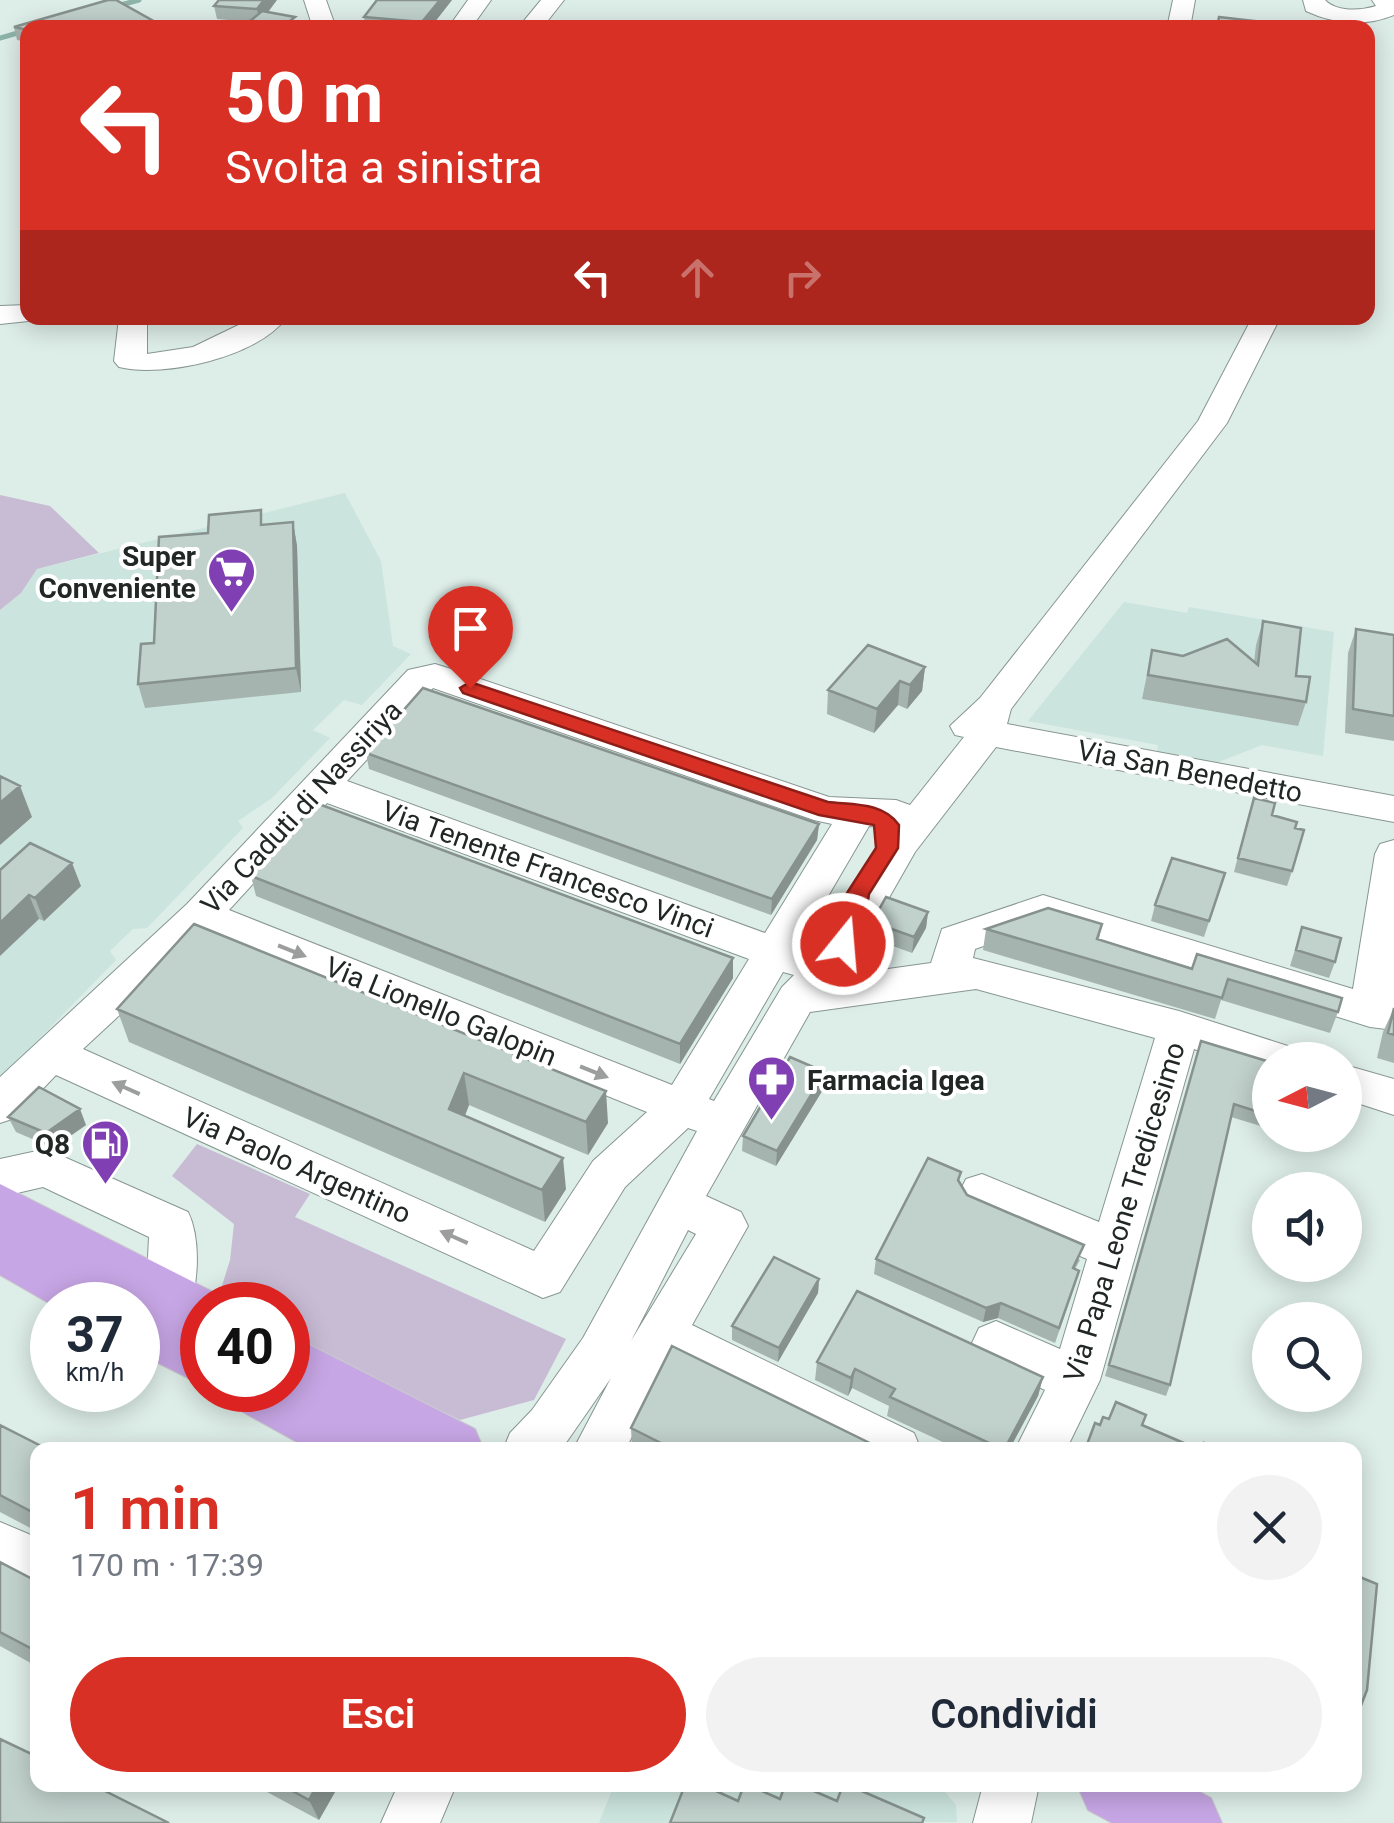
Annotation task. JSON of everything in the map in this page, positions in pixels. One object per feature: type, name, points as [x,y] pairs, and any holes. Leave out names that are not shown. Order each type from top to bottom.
[{"type":"main road","points":[[0,1208],[170,1312]]},
{"type":"main road","points":[[0,1246],[65,1282]]},
{"type":"main road","points":[[310,1374],[438,1442]]},
{"type":"main road","points":[[302,1412],[357,1442]]},
{"type":"main road","points":[[1126,1792],[1186,1823]]},
{"type":"street","points":[[535,20],[554,0]]},
{"type":"street","points":[[133,325],[129,361],[150,366],[192,356],[257,325]]},
{"type":"street","points":[[681,1108],[799,971],[853,926],[901,844],[952,778],[983,722],[1212,423],[1262,325]]},
{"type":"street","name":"Via Caduti di Nassiriya","points":[[0,1105],[50,1053],[202,915],[421,678],[435,676],[871,827]]},
{"type":"street","points":[[535,1442],[600,1353],[724,1124],[871,827],[983,722]]},
{"type":"street","name":"Via San Benedetto","points":[[983,722],[1394,809]]},
{"type":"street","points":[[871,827],[952,778]]},
{"type":"street","name":"Via Tenente Francesco Vinci","points":[[323,787],[799,971]]},
{"type":"street","points":[[853,926],[858,893],[886,848],[871,827]]},
{"type":"street","points":[[950,975],[956,940],[1043,910],[1382,1012],[1394,854]]},
{"type":"street","name":"Via Lionello Galopin","points":[[202,915],[724,1124]]},
{"type":"street","points":[[799,971],[976,973],[1252,1052]]},
{"type":"street","name":"Via Papa Leone Tredicesimo","points":[[1044,1442],[1076,1380],[1111,1248],[1179,1028]]},
{"type":"street","name":"Via Paolo Argentino","points":[[50,1053],[543,1277],[608,1174],[681,1108]]},
{"type":"street","points":[[1362,1088],[1394,1098]]},
{"type":"street","points":[[0,1178],[46,1168],[172,1226],[170,1312]]},
{"type":"street","points":[[982,1193],[1111,1248]]},
{"type":"street","points":[[602,1442],[725,1226],[678,1204]]},
{"type":"street","points":[[661,1333],[880,1442]]},
{"type":"street","points":[[996,1343],[1076,1380]]},
{"type":"street","points":[[568,1442],[600,1353]]},
{"type":"street","points":[[0,1547],[30,1562]]},
{"type":"street","points":[[410,1823],[425,1792]]},
{"type":"street","points":[[1002,1823],[1009,1792]]},
{"type":"shaded area","points":[[345,493],[381,561],[393,646],[411,654],[362,705],[344,700],[313,730],[330,738],[272,798],[238,821],[243,828],[147,928],[133,929],[110,951],[116,960],[0,1079],[0,610],[21,593],[37,569]]},
{"type":"shaded area","points":[[0,495],[50,506],[99,553],[37,569],[21,593],[0,610]]},
{"type":"shaded area","points":[[1124,602],[1187,613],[1189,607],[1334,632],[1323,756],[1262,745],[1216,763],[1157,752],[1158,745],[1028,721]]},
{"type":"shaded area","points":[[197,1144],[310,1194],[295,1217],[566,1339],[534,1400],[460,1420],[310,1348],[310,1282],[223,1282],[234,1224],[172,1176]]},
{"type":"shaded area","points":[[611,1792],[944,1792],[956,1805],[957,1822],[599,1823]]},
{"type":"building","points":[[116,0],[152,20],[38,20]]},
{"type":"building","points":[[219,0],[264,0],[257,9],[214,6]]},
{"type":"building","points":[[377,0],[440,0],[424,20],[364,17]]},
{"type":"building","points":[[262,11],[295,17],[291,20],[251,20]]},
{"type":"building","name":"Super Conveniente","points":[[261,510],[261,525],[293,522],[296,668],[138,684],[141,644],[154,643],[159,537],[208,533],[209,515]]},
{"type":"building","points":[[1263,621],[1301,628],[1296,676],[1310,677],[1306,702],[1148,675],[1152,650],[1183,656],[1227,639],[1258,665]]},
{"type":"building","points":[[1356,629],[1394,635],[1394,716],[1353,709]]},
{"type":"building","points":[[868,645],[925,667],[910,685],[900,681],[877,709],[828,690]]},
{"type":"building","points":[[423,688],[819,824],[772,899],[366,753]]},
{"type":"building","points":[[0,776],[20,786],[0,803]]},
{"type":"building","points":[[1254,798],[1275,803],[1272,815],[1297,822],[1295,828],[1304,830],[1292,871],[1238,858]]},
{"type":"building","points":[[316,803],[733,958],[680,1044],[251,876]]},
{"type":"building","points":[[30,843],[72,863],[35,898],[29,895],[0,923],[0,870]]},
{"type":"building","points":[[1172,858],[1225,873],[1209,921],[1155,905]]},
{"type":"building","points":[[886,897],[928,912],[914,937],[872,922]]},
{"type":"building","points":[[1048,908],[1102,924],[1097,939],[1192,969],[1197,954],[1342,998],[1338,1012],[1228,979],[1222,998],[986,929]]},
{"type":"building","points":[[194,924],[606,1091],[586,1122],[464,1073],[449,1109],[563,1158],[542,1190],[117,1009]]},
{"type":"building","points":[[1302,927],[1341,938],[1335,962],[1296,950]]},
{"type":"building","points":[[1394,1008],[1394,1035],[1388,1033]]},
{"type":"building","points":[[1201,1041],[1252,1057],[1252,1110],[1234,1104],[1170,1385],[1109,1365]]},
{"type":"building","points":[[790,1057],[825,1072],[777,1151],[743,1136]]},
{"type":"building","points":[[39,1087],[80,1109],[46,1133],[8,1117]]},
{"type":"building","points":[[928,1158],[961,1172],[958,1180],[967,1195],[1084,1245],[1073,1268],[1079,1271],[1059,1328],[1001,1303],[986,1308],[876,1259]]},
{"type":"building","points":[[774,1257],[819,1279],[779,1348],[732,1326]]},
{"type":"building","points":[[857,1291],[1043,1377],[1008,1442],[987,1442],[890,1397],[895,1389],[855,1369],[851,1378],[817,1362]]},
{"type":"building","points":[[672,1346],[868,1442],[659,1442],[631,1428]]},
{"type":"building","points":[[1116,1402],[1146,1415],[1142,1425],[1181,1442],[1088,1442],[1095,1423],[1100,1425],[1103,1417],[1109,1419]]},
{"type":"building","points":[[0,1425],[33,1442],[30,1442],[30,1511],[0,1495]]},
{"type":"building","points":[[0,1562],[30,1578],[30,1648],[0,1632]]},
{"type":"building","points":[[1362,1578],[1377,1584],[1367,1690],[1362,1703]]},
{"type":"building","points":[[0,1739],[30,1753],[30,1792],[107,1792],[169,1823],[0,1823]]},
{"type":"building","points":[[295,1792],[313,1792],[309,1800]]},
{"type":"building","points":[[682,1792],[718,1792],[738,1801],[741,1792],[764,1792],[780,1799],[782,1792],[816,1792],[837,1801],[840,1792],[864,1792],[924,1818],[922,1823],[670,1823]]},
{"type":"waterway","points":[[113,7],[139,0]]},
{"type":"waterway","points":[[0,38],[20,32]]},
{"type":"place","name":"Super Conveniente","points":[[231,614]]},
{"type":"place","name":"Farmacia Igea","points":[[772,1122]]},
{"type":"place","name":"Q8","points":[[105,1186]]},
{"type":"route","points":[[470,688],[827,810],[870,814],[882,820],[888,825],[886,848],[858,893],[853,926],[843,944]]}]
